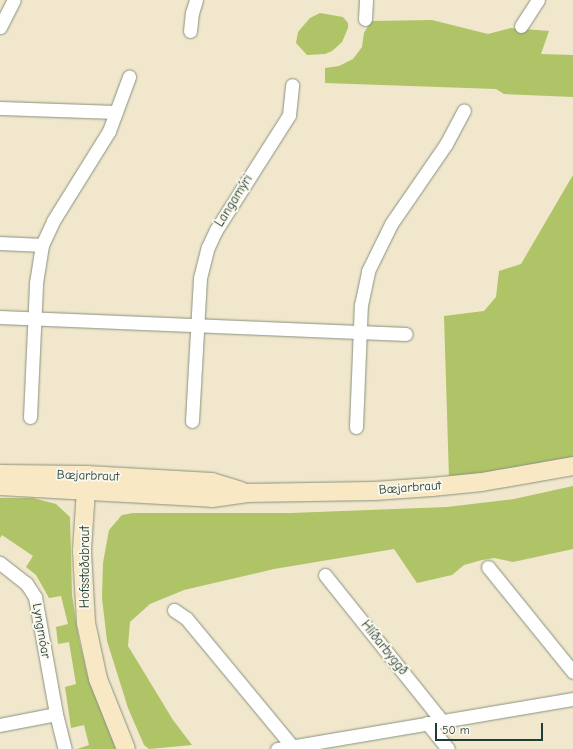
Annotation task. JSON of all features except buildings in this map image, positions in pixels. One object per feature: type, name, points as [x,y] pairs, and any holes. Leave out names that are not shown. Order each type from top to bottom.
[{"type":"street","points":[[0,27],[14,0]]},
{"type":"street","points":[[190,31],[192,13],[196,0]]},
{"type":"street","points":[[365,18],[366,0]]},
{"type":"street","points":[[521,26],[538,0]]},
{"type":"street","points":[[30,417],[36,283],[42,245],[53,221],[109,130],[129,77]]},
{"type":"street","name":"Langamýri","points":[[192,421],[200,278],[208,247],[223,218],[289,115],[292,85]]},
{"type":"street","points":[[0,108],[116,112]]},
{"type":"street","points":[[356,427],[361,305],[368,271],[391,224],[446,144],[464,110]]},
{"type":"street","points":[[0,243],[42,245]]},
{"type":"street","points":[[0,317],[406,334]]},
{"type":"street","name":"Bæjarbraut","points":[[0,474],[212,498],[246,493],[352,492],[432,487],[488,481],[573,466]]},
{"type":"street","name":"Bæjarbraut","points":[[0,486],[87,483]]},
{"type":"street","name":"Hofsstaðabraut","points":[[87,483],[82,594],[89,644],[98,679],[126,749]]},
{"type":"street","name":"Lyngmóar","points":[[0,563],[26,583],[35,597],[56,714],[65,749]]},
{"type":"street","points":[[488,567],[573,672]]},
{"type":"street","name":"Hlíðarbyggð","points":[[325,575],[442,721]]},
{"type":"street","points":[[174,610],[186,618],[282,748],[573,699]]},
{"type":"street","points":[[0,725],[56,714]]},
{"type":"street","points":[[427,724],[448,749]]},
{"type":"green space","points":[[320,13],[343,17],[348,23],[348,28],[342,42],[332,51],[325,54],[307,55],[296,43],[298,32],[310,18]]},
{"type":"green space","points":[[432,20],[488,34],[511,28],[549,31],[541,54],[573,55],[573,97],[504,94],[496,89],[325,83],[325,68],[339,66],[353,59],[362,47],[364,33],[371,21]]},
{"type":"green space","points":[[573,175],[573,458],[449,478],[444,316],[484,311],[496,297],[499,271],[521,264]]},
{"type":"green space","points":[[573,486],[573,549],[513,562],[494,558],[482,560],[464,565],[452,575],[417,583],[394,549],[274,569],[184,590],[150,604],[130,622],[128,646],[173,720],[192,745],[149,749],[144,745],[128,708],[107,641],[102,598],[103,563],[109,530],[122,515],[133,513],[291,513],[447,507],[514,499]]},
{"type":"green space","points":[[0,498],[33,498],[56,504],[70,517],[72,595],[79,640],[88,676],[116,749],[77,749],[89,745],[84,725],[71,728],[65,687],[76,684],[69,642],[58,644],[56,627],[68,624],[61,596],[49,598],[36,575],[26,567],[33,556],[2,535],[0,538]]}]
